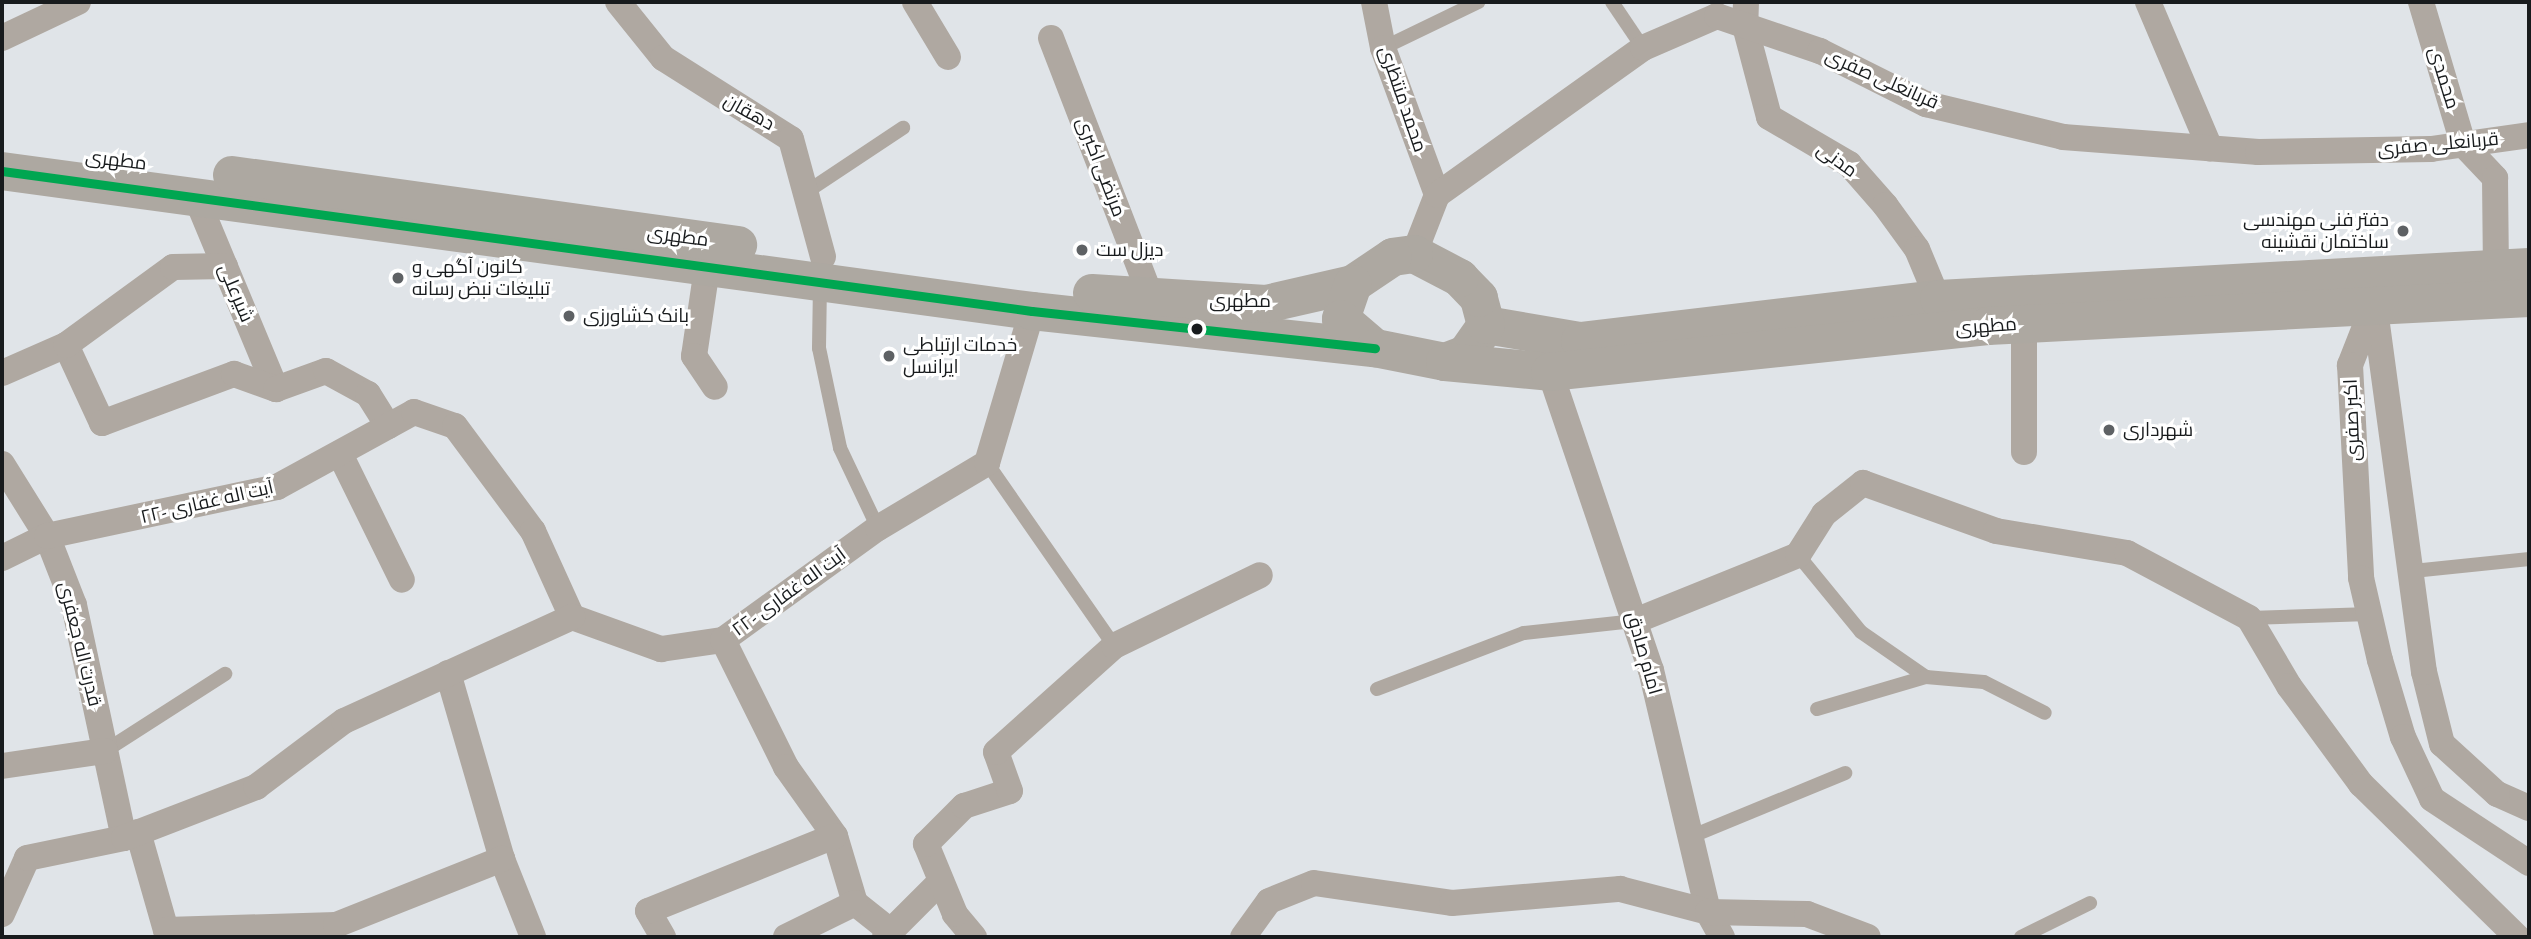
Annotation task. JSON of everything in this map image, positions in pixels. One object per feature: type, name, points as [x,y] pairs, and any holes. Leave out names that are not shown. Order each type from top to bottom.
[{"type":"main road","name":"مطهری","points":[[2,145],[822,270],[1032,311],[1375,348]]},
{"type":"main road","name":"مطهری","points":[[2,171],[707,268],[822,270],[1035,289],[1265,304],[1353,284]]},
{"type":"main road","points":[[1413,254],[1460,278],[1479,298],[1486,325],[1466,354],[1445,362],[1375,348],[1341,318],[1353,284],[1393,257],[1413,254]]},
{"type":"main road","name":"مطهری","points":[[1944,314],[2024,324],[2374,289],[2513,268]]},
{"type":"main road","name":"مطهری","points":[[1445,362],[1944,314],[2374,289],[2529,298]]},
{"type":"main road","name":"مطهری","points":[[1486,325],[1550,354]]},
{"type":"street","points":[[2,38],[78,2]]},
{"type":"street","name":"دهقان","points":[[619,2],[663,58],[792,139],[822,270]]},
{"type":"street","points":[[915,2],[948,57]]},
{"type":"street","name":"محمد منتظری","points":[[1374,2],[1383,48],[1437,195]]},
{"type":"street","points":[[2148,2],[2210,148]]},
{"type":"street","name":"محمدی","points":[[2421,2],[2463,144],[2495,178],[2513,268]]},
{"type":"street","name":"قربانعلی صفری","points":[[1437,195],[1643,48],[1717,16],[1745,14],[1926,104],[2063,137],[2271,152],[2463,144],[2529,135]]},
{"type":"street","name":"مدنی","points":[[1745,14],[1769,117],[1849,164],[1917,249],[1944,314]]},
{"type":"street","name":"مرتضی اکبری","points":[[1051,38],[1151,297]]},
{"type":"street","points":[[1413,254],[1437,195]]},
{"type":"street","name":"شیرعلی","points":[[196,197],[275,388]]},
{"type":"street","points":[[2,373],[66,345],[173,267],[225,266]]},
{"type":"street","points":[[707,268],[694,356],[715,387]]},
{"type":"street","name":"اکبر صفری","points":[[2374,289],[2413,571],[2424,673],[2442,744],[2497,794],[2529,808]]},
{"type":"street","name":"اکبر صفری","points":[[2374,289],[2350,365],[2361,578],[2403,737],[2432,799],[2529,863]]},
{"type":"street","points":[[987,463],[1032,311]]},
{"type":"street","points":[[2024,324],[2024,453]]},
{"type":"street","points":[[66,345],[102,423],[233,374],[275,388],[326,371],[368,394],[387,426]]},
{"type":"street","name":"امام صادق","points":[[1550,354],[1635,621],[1708,912],[1722,937]]},
{"type":"street","name":"۲۲- آیت اله غفاری","points":[[2,558],[47,536],[277,487],[414,412],[455,426],[533,531],[572,617],[661,649],[723,640],[878,528],[987,463]]},
{"type":"street","points":[[340,454],[402,580]]},
{"type":"street","name":"قدرت اله جعفری","points":[[2,464],[47,536],[74,605],[105,751],[131,835],[166,930],[203,934]]},
{"type":"street","points":[[1635,621],[1798,555],[1824,514],[1863,483],[1996,531],[2127,553],[2249,618],[2289,686],[2361,784],[2517,937]]},
{"type":"street","points":[[974,937],[942,881],[926,844],[964,806],[1010,791],[996,752],[1114,646],[1260,575]]},
{"type":"street","points":[[2,914],[27,858],[131,835],[256,787],[344,721],[572,617]]},
{"type":"street","points":[[723,640],[786,767],[835,836],[855,903],[887,934],[942,881]]},
{"type":"street","points":[[448,673],[502,859],[533,937]]},
{"type":"street","points":[[2,766],[105,751]]},
{"type":"street","points":[[663,937],[648,911],[835,836]]},
{"type":"street","points":[[203,934],[336,925],[502,859]]},
{"type":"street","points":[[1246,936],[1269,901],[1314,883],[1452,903],[1620,889],[1708,912],[1807,914],[1868,937]]},
{"type":"street","points":[[786,937],[855,903]]},
{"type":"lane","points":[[1383,48],[1478,2]]},
{"type":"lane","points":[[1612,2],[1643,48]]},
{"type":"lane","points":[[804,193],[903,128]]},
{"type":"lane","points":[[822,270],[819,348],[840,448],[878,528]]},
{"type":"lane","points":[[987,463],[1114,646]]},
{"type":"lane","points":[[1798,555],[1861,632],[1926,677]]},
{"type":"lane","points":[[2413,571],[2529,559]]},
{"type":"lane","points":[[2249,618],[2370,614]]},
{"type":"lane","points":[[1377,689],[1524,633],[1635,621]]},
{"type":"lane","points":[[105,751],[225,674]]},
{"type":"lane","points":[[1817,709],[1926,677],[1984,682],[2045,712]]},
{"type":"lane","points":[[1690,837],[1845,773]]},
{"type":"lane","points":[[2021,937],[2090,903]]},
{"type":"transit line","points":[[2,171],[1032,311],[1375,348]]},
{"type":"place","name":"دفتر فنی مهندسی ساختمان نقشینه","points":[[2403,231]]},
{"type":"place","name":"دیزل ست","points":[[1082,250]]},
{"type":"place","name":"کانون آگهی و تبلیغات نبض رسانه","points":[[398,278]]},
{"type":"place","name":"بانک کشاورزی","points":[[569,316]]},
{"type":"place","name":"خدمات ارتباطی ایرانسل","points":[[889,356]]},
{"type":"place","name":"شهرداری","points":[[2109,430]]}]
